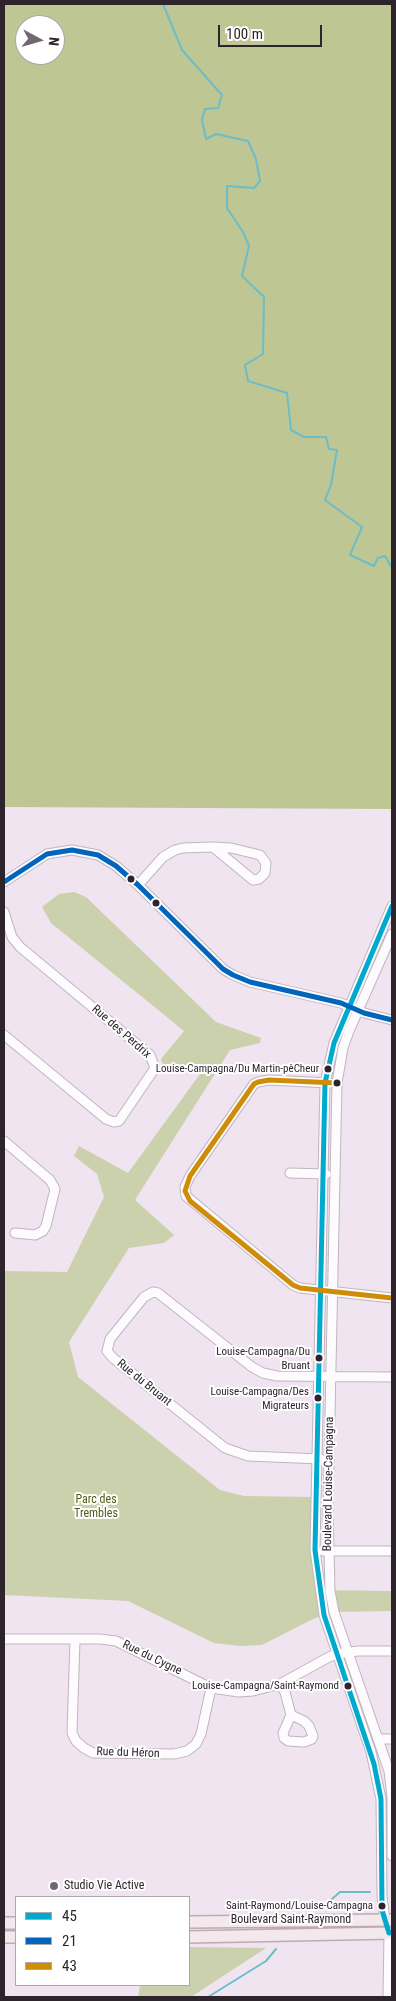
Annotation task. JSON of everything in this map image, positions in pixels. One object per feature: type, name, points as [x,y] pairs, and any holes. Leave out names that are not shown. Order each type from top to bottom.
[{"type":"main road","name":"Boulevard Saint-Raymond","points":[[190,1922],[390,1926]]},
{"type":"main road","name":"Boulevard Saint-Raymond","points":[[190,1937],[390,1926]]},
{"type":"street","points":[[138,885],[168,853],[183,848],[213,847],[231,848],[260,856],[266,863],[265,873],[258,879],[248,878],[213,847]]},
{"type":"street","points":[[4,882],[40,858],[55,852],[72,850],[90,853],[108,860],[138,885],[223,969],[233,975],[250,982],[341,1003],[348,1007],[392,1020]]},
{"type":"street","name":"Boulevard Louise-Campagna","points":[[388,1997],[390,1926],[382,1896],[381,1799],[371,1752],[324,1615],[315,1550],[325,1083],[334,1043],[392,906]]},
{"type":"street","name":"Rue des Perdrix","points":[[4,912],[12,937],[20,947],[150,1055],[154,1068],[119,1121],[114,1122],[106,1119],[4,1035]]},
{"type":"street","name":"Boulevard Louise-Campagna","points":[[392,934],[343,1048],[336,1083],[328,1551],[330,1591],[334,1612],[386,1761],[391,1789],[392,1856]]},
{"type":"street","points":[[336,1083],[264,1080],[254,1084],[190,1176],[185,1191],[190,1201],[288,1282],[300,1288],[392,1298]]},
{"type":"street","points":[[4,1141],[50,1180],[55,1189],[46,1226],[43,1231],[36,1235],[15,1234]]},
{"type":"street","points":[[290,1173],[334,1174]]},
{"type":"street","name":"Rue du Bruant","points":[[317,1458],[248,1456],[225,1448],[113,1358],[107,1351],[108,1344],[144,1296],[153,1292],[158,1293],[257,1370],[277,1376],[318,1376]]},
{"type":"street","points":[[318,1376],[392,1377]]},
{"type":"street","points":[[317,1458],[329,1459]]},
{"type":"street","points":[[315,1550],[392,1551]]},
{"type":"street","name":"Rue du Cygne","points":[[4,1638],[116,1641],[211,1688],[239,1692],[253,1691],[280,1684],[336,1654],[358,1651],[392,1651]]},
{"type":"street","name":"Rue du Héron","points":[[75,1640],[72,1733],[76,1741],[93,1753],[105,1755],[174,1754],[187,1751],[196,1744],[201,1734],[211,1688]]},
{"type":"street","points":[[280,1684],[285,1692],[291,1715]]},
{"type":"street","points":[[378,1739],[392,1739]]},
{"type":"green space","points":[[4,4],[392,4],[392,809],[4,807]]},
{"type":"green space","name":"Parc des Trembles","points":[[74,892],[86,897],[216,1022],[261,1038],[260,1043],[230,1050],[135,1200],[174,1235],[164,1243],[129,1248],[69,1342],[78,1377],[220,1490],[244,1496],[316,1497],[320,1590],[392,1591],[392,1611],[334,1612],[313,1619],[262,1645],[240,1646],[214,1643],[128,1601],[4,1595],[4,1271],[67,1272],[104,1197],[97,1174],[74,1156],[79,1146],[128,1173],[200,1074],[164,1068],[161,1059],[184,1031],[51,923],[42,907],[59,894]]},
{"type":"green space","points":[[190,1947],[266,1948],[191,1997],[138,1997],[140,1986],[190,1986]]},
{"type":"waterway","points":[[163,4],[182,50],[222,95],[218,108],[205,109],[202,120],[206,139],[216,134],[248,141],[256,159],[260,181],[254,188],[227,186],[227,208],[243,232],[249,246],[242,276],[264,297],[263,354],[245,365],[248,381],[287,393],[291,430],[304,437],[326,437],[329,449],[337,450],[331,485],[325,500],[362,527],[350,555],[374,566],[378,558],[385,556],[392,568]]},
{"type":"waterway","points":[[325,1905],[340,1892],[370,1892]]},
{"type":"waterway","points":[[208,1997],[266,1961],[276,1949]]},
{"type":"transit line","name":"21","points":[[4,882],[47,854],[72,850],[98,855],[116,866],[138,885],[223,969],[233,975],[250,982],[341,1003],[364,1013],[392,1020]]},
{"type":"transit line","name":"45","points":[[389,1933],[382,1910],[381,1799],[374,1764],[324,1615],[315,1550],[325,1083],[334,1043],[392,906]]},
{"type":"transit line","name":"43","points":[[337,1083],[269,1080],[254,1084],[190,1176],[185,1191],[190,1201],[293,1285],[300,1288],[392,1298]]},
{"type":"place","name":"Louise-Campagna/Du Martin-pêCheur","points":[[328,1069]]},
{"type":"place","name":"Louise-Campagna/Du Bruant","points":[[319,1358]]},
{"type":"place","name":"Louise-Campagna/Des Migrateurs","points":[[318,1398]]},
{"type":"place","name":"Louise-Campagna/Saint-Raymond","points":[[348,1686]]},
{"type":"place","name":"Studio Vie Active","points":[[54,1886]]},
{"type":"place","name":"Saint-Raymond/Louise-Campagna","points":[[382,1906]]}]
